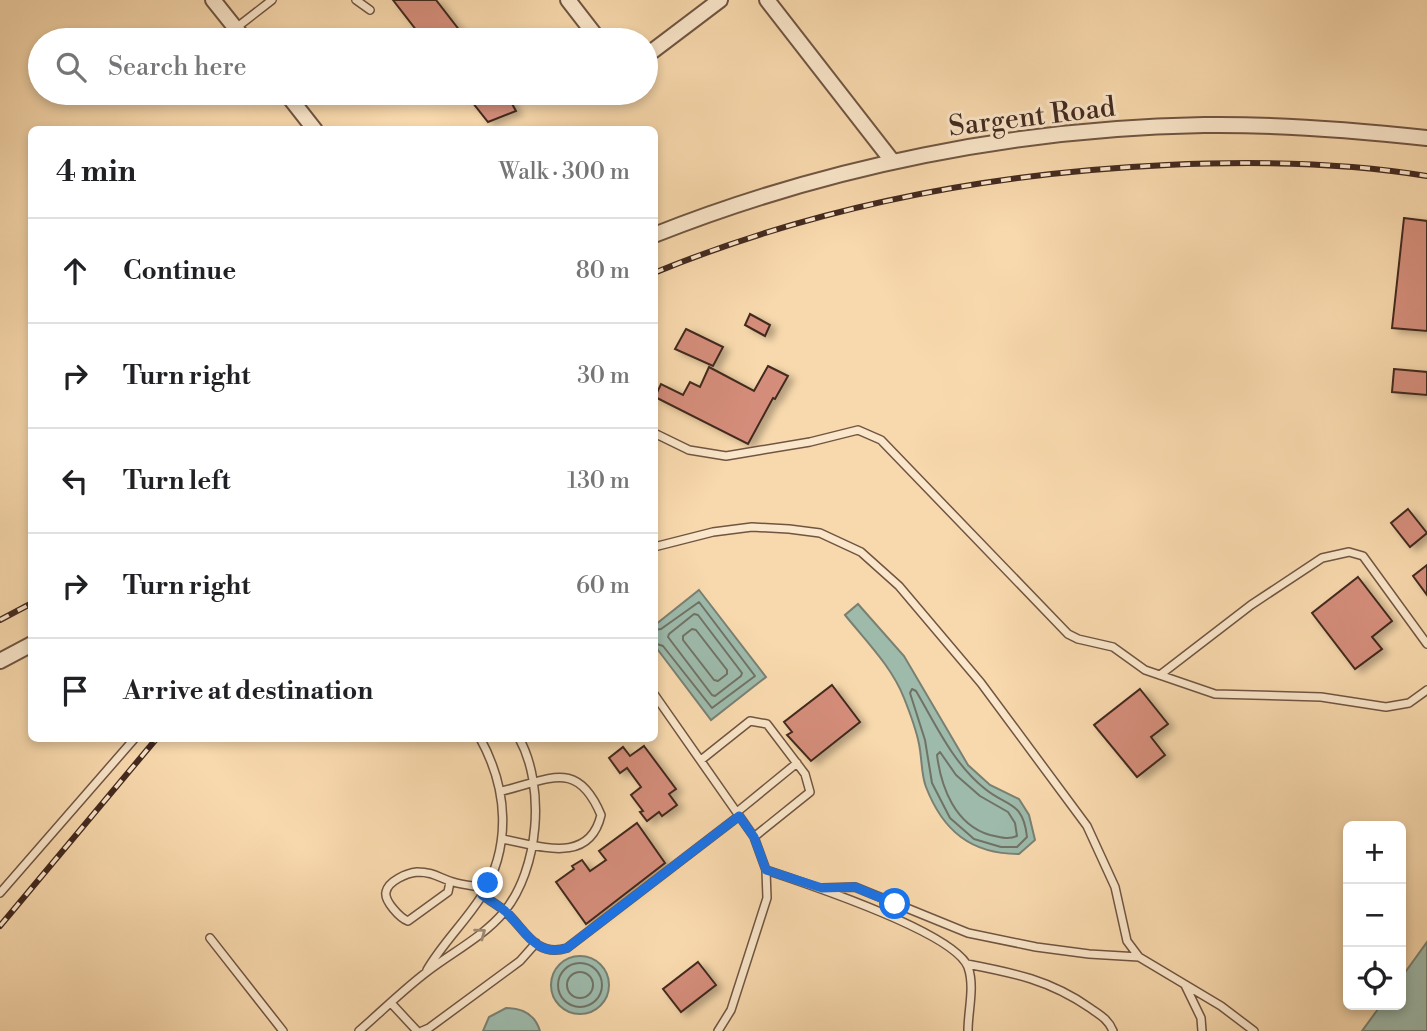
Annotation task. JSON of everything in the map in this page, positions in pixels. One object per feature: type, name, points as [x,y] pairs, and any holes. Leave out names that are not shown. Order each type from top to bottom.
[{"type":"street","points":[[213,0],[235,28]]},
{"type":"street","points":[[568,0],[590,28]]},
{"type":"street","points":[[658,47],[720,0]]},
{"type":"street","points":[[767,0],[893,162]]},
{"type":"street","points":[[295,105],[312,126]]},
{"type":"street","name":"Sargent Road","points":[[658,233],[725,208],[893,162],[990,145],[1139,128],[1205,125],[1277,127],[1427,138]]},
{"type":"street","points":[[0,661],[28,646]]},
{"type":"lane","points":[[246,28],[272,0]]},
{"type":"lane","points":[[356,0],[370,10]]},
{"type":"lane","points":[[658,435],[689,450],[726,456],[810,442],[858,430],[869,433],[881,440],[1068,634],[1113,647],[1145,670],[1215,694],[1321,697],[1386,707],[1409,703],[1427,690]]},
{"type":"lane","points":[[658,546],[713,532],[752,527],[820,534],[861,552],[900,586],[981,683],[1087,826],[1115,887],[1127,941],[1139,957],[1222,1006],[1254,1031]]},
{"type":"lane","points":[[1160,675],[1251,605],[1322,558],[1349,552],[1363,556],[1427,644]]},
{"type":"lane","points":[[658,700],[754,837],[766,870],[767,898],[731,1010],[718,1031]]},
{"type":"lane","points":[[702,760],[750,721],[767,724],[806,774],[810,792],[754,837]]},
{"type":"lane","points":[[0,893],[132,742]]},
{"type":"lane","points":[[426,973],[435,956],[484,892],[501,850],[502,791],[482,742]]},
{"type":"lane","points":[[359,1031],[426,973],[491,926],[505,911],[519,889],[527,868],[536,815],[535,784],[520,742]]},
{"type":"lane","points":[[450,882],[448,892],[408,921],[402,919],[386,896],[391,884],[408,873],[441,875],[450,882],[484,892],[544,949],[556,951],[567,948],[738,814],[797,763]]},
{"type":"lane","points":[[502,791],[559,776],[570,777],[585,787],[601,815],[593,836],[565,850],[502,839]]},
{"type":"lane","points":[[766,870],[822,888],[941,940],[967,964],[1021,975],[1068,993],[1109,1022],[1113,1031]]},
{"type":"lane","points":[[822,888],[855,887],[968,933],[1036,947],[1139,957]]},
{"type":"lane","points":[[210,938],[283,1031]]},
{"type":"lane","points":[[391,1003],[419,1031],[429,1028],[520,961],[536,943]]},
{"type":"lane","points":[[967,964],[972,985],[968,1031]]},
{"type":"lane","points":[[1185,984],[1201,1018],[1202,1031]]},
{"type":"water","points":[[699,590],[766,677],[711,720],[658,650],[658,623]]},
{"type":"water","points":[[858,604],[904,656],[968,765],[990,785],[1019,799],[1029,815],[1035,840],[1019,854],[987,850],[973,844],[950,828],[941,816],[926,787],[916,733],[899,687],[878,655],[845,615]]},
{"type":"water","points":[[1427,942],[1427,1031],[1362,1031],[1377,1010],[1406,1010],[1406,971]]},
{"type":"water","points":[[580,956],[601,964],[609,985],[601,1006],[580,1014],[559,1006],[551,985],[559,964]]},
{"type":"water","points":[[506,1008],[527,1013],[535,1020],[540,1031],[483,1031],[489,1017]]},
{"type":"building","points":[[393,0],[436,0],[458,28],[415,28]]},
{"type":"building","points":[[475,105],[513,105],[516,111],[488,122]]},
{"type":"building","points":[[1404,218],[1427,221],[1427,331],[1392,328]]},
{"type":"building","points":[[750,314],[770,325],[765,336],[745,325]]},
{"type":"building","points":[[686,329],[723,347],[713,366],[675,349]]},
{"type":"building","points":[[768,366],[788,376],[748,444],[658,399],[661,384],[683,395],[690,382],[700,387],[709,367],[754,391]]},
{"type":"building","points":[[1394,369],[1427,372],[1427,395],[1392,392]]},
{"type":"building","points":[[1408,509],[1427,533],[1410,547],[1391,523]]},
{"type":"building","points":[[1427,565],[1427,595],[1413,576]]},
{"type":"building","points":[[1358,577],[1392,621],[1372,637],[1382,649],[1355,669],[1312,613]]},
{"type":"building","points":[[832,685],[860,722],[811,761],[787,735],[792,732],[784,722]]},
{"type":"building","points":[[1140,689],[1168,724],[1151,737],[1165,755],[1137,777],[1094,725]]},
{"type":"building","points":[[644,746],[676,789],[669,794],[677,805],[662,816],[659,812],[647,821],[631,795],[641,787],[627,768],[620,773],[609,758],[623,747],[630,756]]},
{"type":"building","points":[[637,823],[665,863],[586,924],[556,882],[582,860],[590,871],[606,860],[599,851]]},
{"type":"building","points":[[698,962],[716,985],[681,1012],[663,989]]},
{"type":"railway","points":[[658,271],[716,249],[842,211],[971,185],[1036,176],[1101,169],[1232,163],[1330,165],[1427,176]]},
{"type":"railway","points":[[0,620],[28,605]]},
{"type":"railway","points":[[0,926],[154,742]]},
{"type":"route","points":[[488,883],[482,895],[505,911],[536,943],[544,949],[556,951],[567,948],[739,816],[754,837],[766,870],[822,888],[855,887],[895,904]]}]
